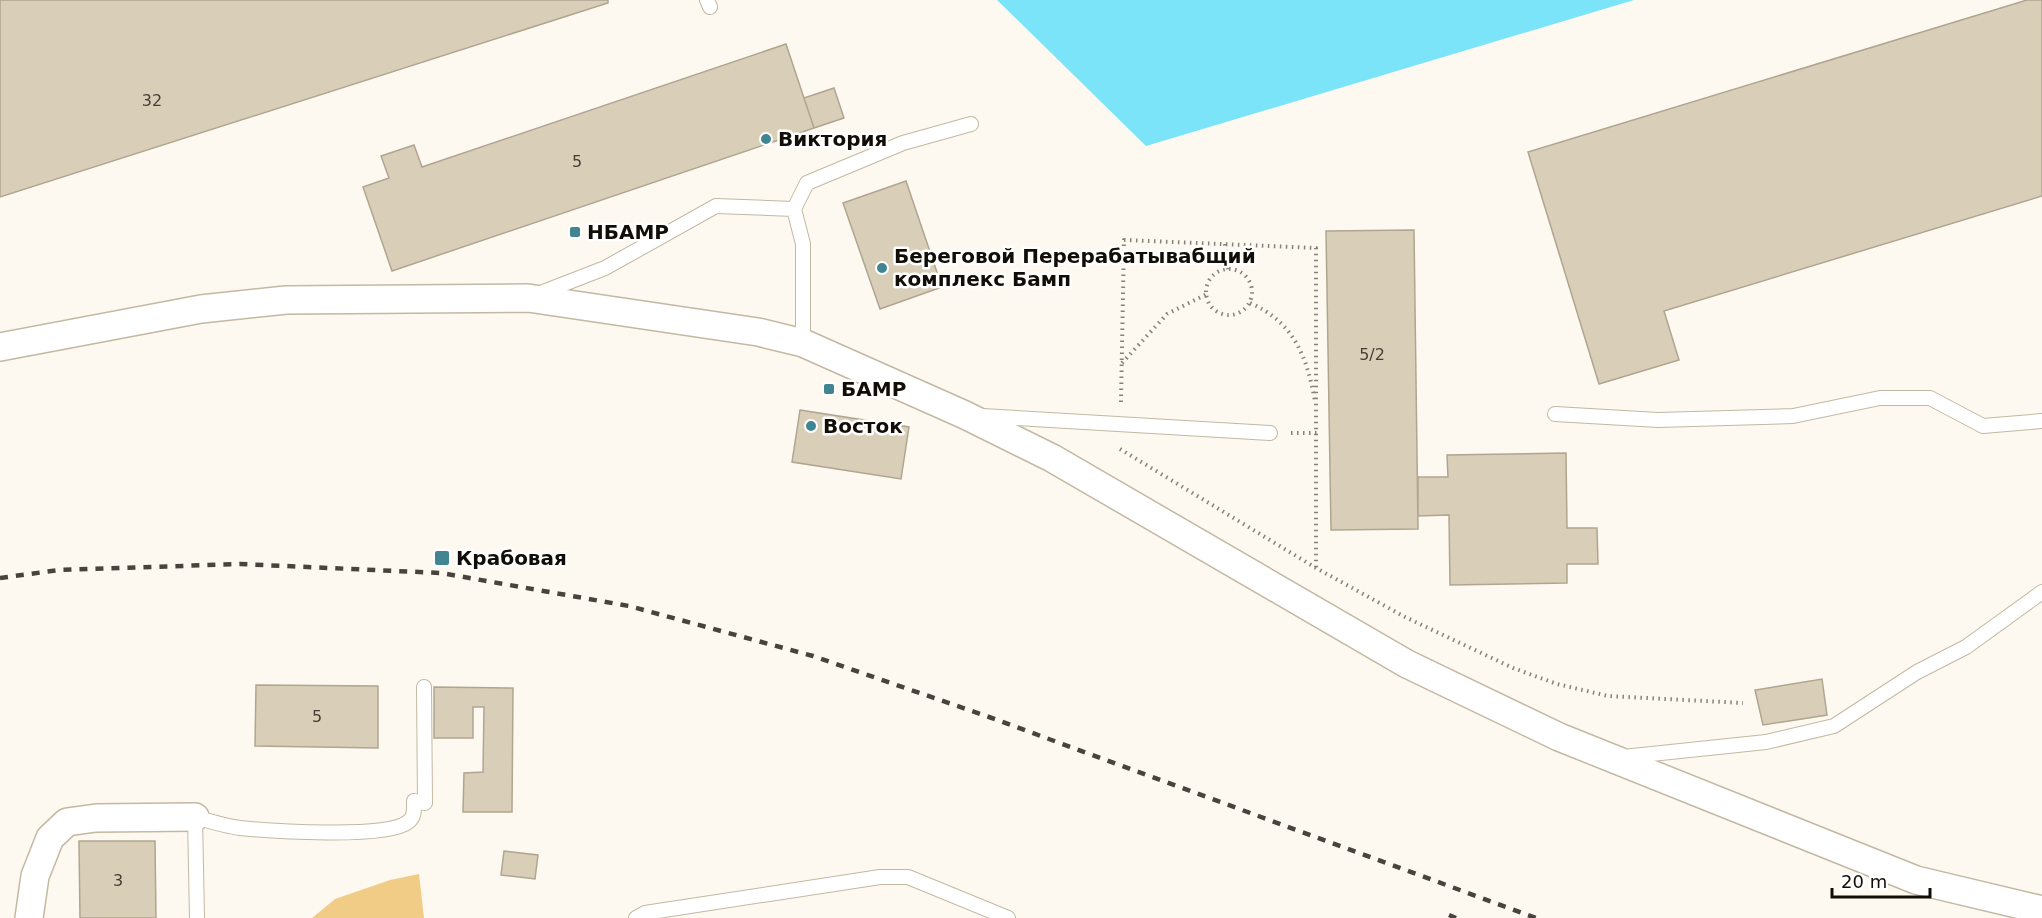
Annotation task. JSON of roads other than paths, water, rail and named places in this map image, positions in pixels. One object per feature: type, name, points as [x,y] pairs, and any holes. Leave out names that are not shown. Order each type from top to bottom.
[{"type":"street","points":[[0,347],[201,309],[286,300],[528,298],[758,332],[803,343],[964,415],[1052,458],[1407,664],[1559,737],[1615,757],[1916,880],[2042,910]]},
{"type":"street","points":[[29,918],[35,876],[46,847],[50,838],[67,822],[96,818],[195,817]]},
{"type":"lane","points":[[803,343],[803,244],[794,209],[807,183],[903,142],[971,124]]},
{"type":"lane","points":[[528,298],[605,268],[716,207],[794,209]]},
{"type":"lane","points":[[1555,414],[1658,420],[1793,416],[1880,398],[1930,398],[1983,426],[2042,421]]},
{"type":"lane","points":[[964,415],[1270,433]]},
{"type":"lane","points":[[1615,757],[1766,742],[1834,726],[1917,672],[1966,647],[2042,592]]},
{"type":"lane","points":[[197,918],[195,817],[239,828],[370,832],[407,823],[414,816],[414,801],[424,803],[424,687]]},
{"type":"lane","points":[[636,918],[645,913],[880,877],[909,877],[1008,918]]},
{"type":"water","points":[[997,0],[1634,0],[1146,146]]},
{"type":"railway","points":[[0,578],[59,570],[240,564],[441,573],[629,606],[813,656],[989,717],[1536,918]]},
{"type":"railway","points":[[1449,915],[1456,918]]},
{"type":"place","name":"Виктория","points":[[766,139]]},
{"type":"place","name":"НБАМР","points":[[575,232]]},
{"type":"place","name":"Береговой Перерабатывабщий комплекс Бамп","points":[[882,268]]},
{"type":"place","name":"БАМР","points":[[829,389]]},
{"type":"place","name":"Восток","points":[[811,426]]},
{"type":"place","name":"Крабовая","points":[[442,558]]}]
